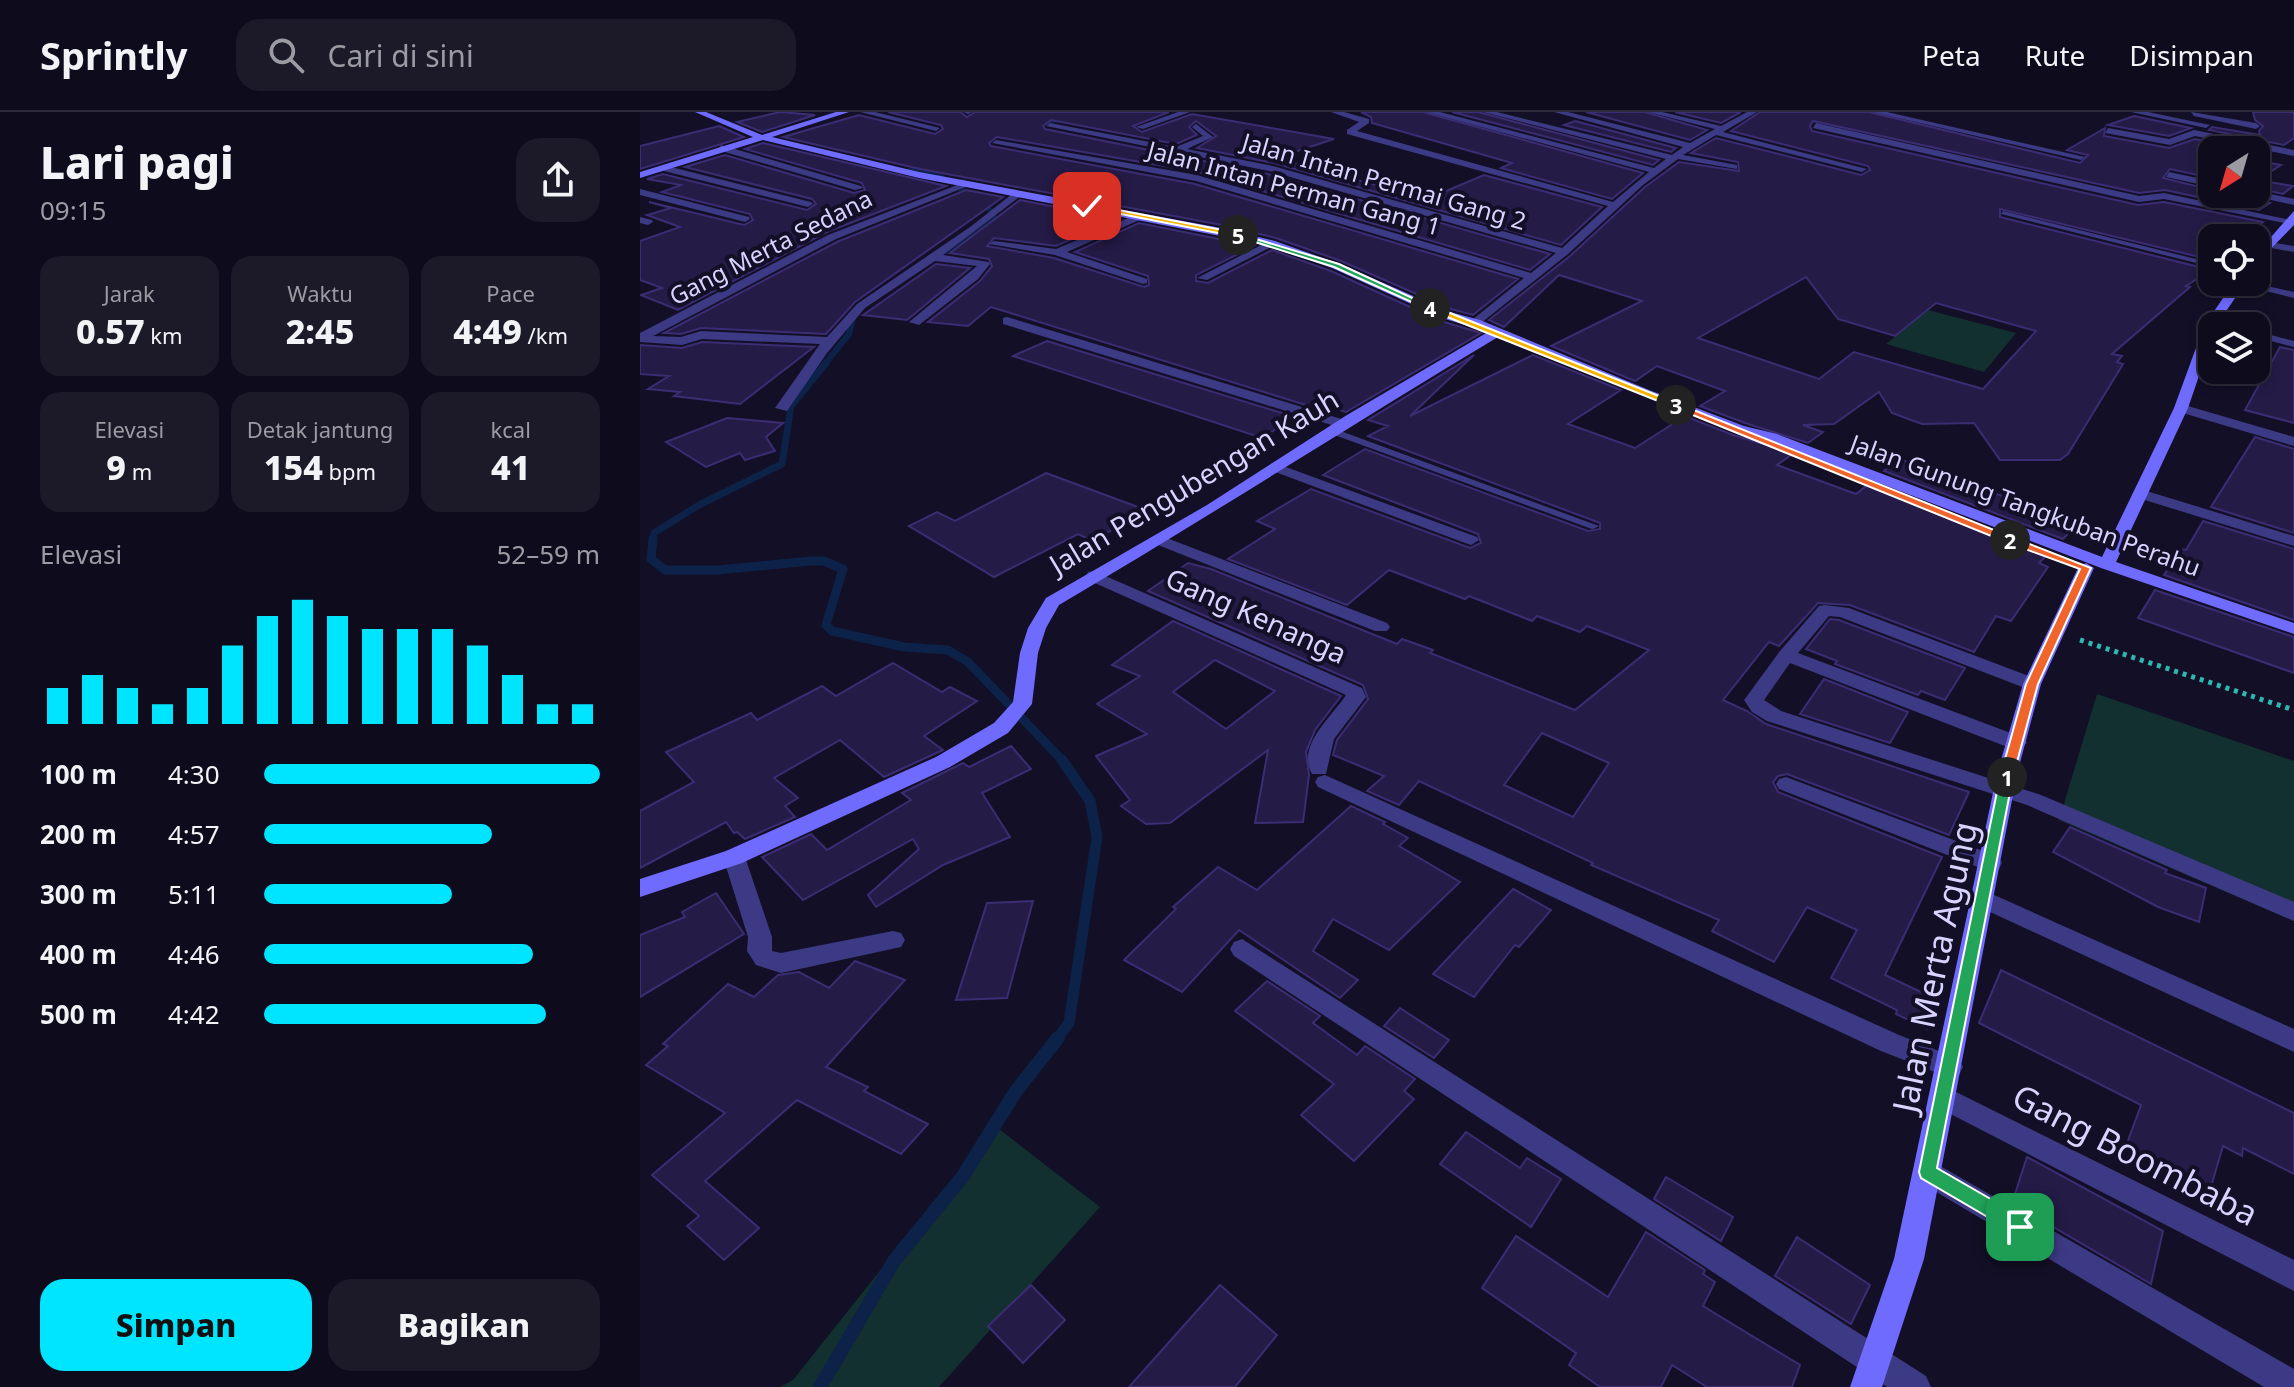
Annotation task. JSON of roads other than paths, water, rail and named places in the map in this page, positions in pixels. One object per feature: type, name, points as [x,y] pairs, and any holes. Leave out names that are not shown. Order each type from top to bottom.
[{"type":"street","name":"Jalan Gunung Tangkuban Perahu","points":[[699,112],[759,136],[968,184],[1271,243],[1336,266],[1446,315],[1476,323],[1882,490],[2294,638]]},
{"type":"street","points":[[640,175],[845,112]]},
{"type":"street","points":[[864,112],[936,128]]},
{"type":"street","points":[[1123,139],[1151,129],[1140,127],[1186,112]]},
{"type":"street","points":[[1335,112],[1366,121],[1350,132],[1614,205]]},
{"type":"street","points":[[1430,112],[1656,171]]},
{"type":"street","points":[[1487,112],[1675,157],[1734,167]]},
{"type":"street","points":[[1558,112],[1691,146]]},
{"type":"street","points":[[1652,112],[1862,169]]},
{"type":"street","points":[[1476,323],[1564,252],[1656,171],[1691,146],[1753,112]]},
{"type":"street","points":[[1876,112],[2081,157]]},
{"type":"street","points":[[2135,112],[2265,136]]},
{"type":"street","points":[[2182,112],[2256,126]]},
{"type":"street","name":"Jalan Intan Permai Gang 2","points":[[1050,126],[1270,168],[1564,252]]},
{"type":"street","points":[[1816,126],[2139,199],[2164,196],[2291,221]]},
{"type":"street","points":[[1178,150],[1209,137],[1196,127]]},
{"type":"street","points":[[2108,131],[2170,142],[2194,133],[2294,153]]},
{"type":"street","points":[[1200,141],[1213,143]]},
{"type":"street","name":"Jalan Intan Perman Gang 1","points":[[996,143],[1197,178],[1532,277]]},
{"type":"street","points":[[721,148],[858,188]]},
{"type":"street","points":[[663,168],[808,204]]},
{"type":"street","points":[[2169,175],[2198,181]]},
{"type":"street","name":"Gang Merta Sedana","points":[[640,338],[832,237],[968,184]]},
{"type":"street","points":[[640,192],[745,219]]},
{"type":"street","points":[[782,408],[829,341],[861,306],[974,229],[1019,193]]},
{"type":"street","points":[[2149,207],[2164,196]]},
{"type":"street","points":[[2270,197],[2294,202]]},
{"type":"street","points":[[1057,252],[1140,216]]},
{"type":"street","points":[[2270,244],[2291,221]]},
{"type":"street","points":[[1203,278],[1271,243]]},
{"type":"street","points":[[994,244],[1057,252],[1143,281]]},
{"type":"street","points":[[2270,245],[2294,249]]},
{"type":"street","points":[[915,322],[974,277],[985,264],[930,257]]},
{"type":"street","points":[[2270,290],[2294,295]]},
{"type":"street","points":[[1007,321],[1338,427]]},
{"type":"street","name":"Jalan Pengubengan Kauh","points":[[640,888],[734,857],[943,762],[1001,728],[1018,710],[1029,653],[1045,611],[1058,598],[1159,540],[1338,427],[1497,332]]},
{"type":"street","points":[[640,338],[682,341],[701,335],[829,341]]},
{"type":"street","name":"Jalan Merta Agung","points":[[1871,1374],[1909,1259],[1944,1098],[2007,774],[2032,684],[2056,632],[2140,494],[2181,408],[2198,362]]},
{"type":"street","points":[[2181,408],[2294,442]]},
{"type":"street","points":[[1275,467],[1471,540]]},
{"type":"street","points":[[2140,494],[2294,541]]},
{"type":"street","points":[[1159,540],[1381,627]]},
{"type":"street","name":"Jalan Gunung Tangkuban Perahu","points":[[2096,566],[2294,629]]},
{"type":"street","name":"Gang Kenanga","points":[[1094,576],[1355,692],[1356,697],[1331,726],[1322,745],[1317,761],[1322,776],[1890,1043],[1950,1067]]},
{"type":"street","points":[[2032,684],[1831,610],[1819,615],[1754,697],[1759,708],[1816,731],[2059,810],[2294,912]]},
{"type":"street","points":[[1786,655],[2017,743]]},
{"type":"street","points":[[1786,784],[1991,863]]},
{"type":"street","points":[[734,857],[760,937],[759,951],[770,962],[781,963],[893,940]]},
{"type":"street","points":[[1983,899],[2294,1041]]},
{"type":"street","points":[[1242,949],[1871,1374],[1915,1387]]},
{"type":"street","name":"Gang Boombaba","points":[[1944,1098],[2294,1276]]},
{"type":"street","points":[[1928,1172],[2294,1387]]},
{"type":"lane","points":[[2003,213],[2198,262]]},
{"type":"lane","points":[[2270,338],[2294,344]]},
{"type":"lane","points":[[1338,427],[1593,526]]},
{"type":"waterway","points":[[1033,126],[1085,112]]},
{"type":"waterway","points":[[923,162],[910,170],[942,177]]},
{"type":"waterway","points":[[945,251],[978,232],[994,216],[993,211],[960,194],[965,182],[962,181]]},
{"type":"waterway","points":[[824,365],[849,334],[854,314]]},
{"type":"waterway","points":[[653,541],[654,533],[699,505],[782,464],[791,406],[826,363]]},
{"type":"waterway","points":[[653,539],[651,559],[665,570],[718,570],[811,561],[824,561],[843,569],[826,625],[832,631],[904,647],[948,650],[968,662],[1064,762]]},
{"type":"waterway","points":[[1056,1040],[1069,1023],[1097,837],[1090,801],[1062,760]]},
{"type":"waterway","points":[[820,1387],[894,1261],[963,1176],[1016,1091],[1058,1038]]}]
